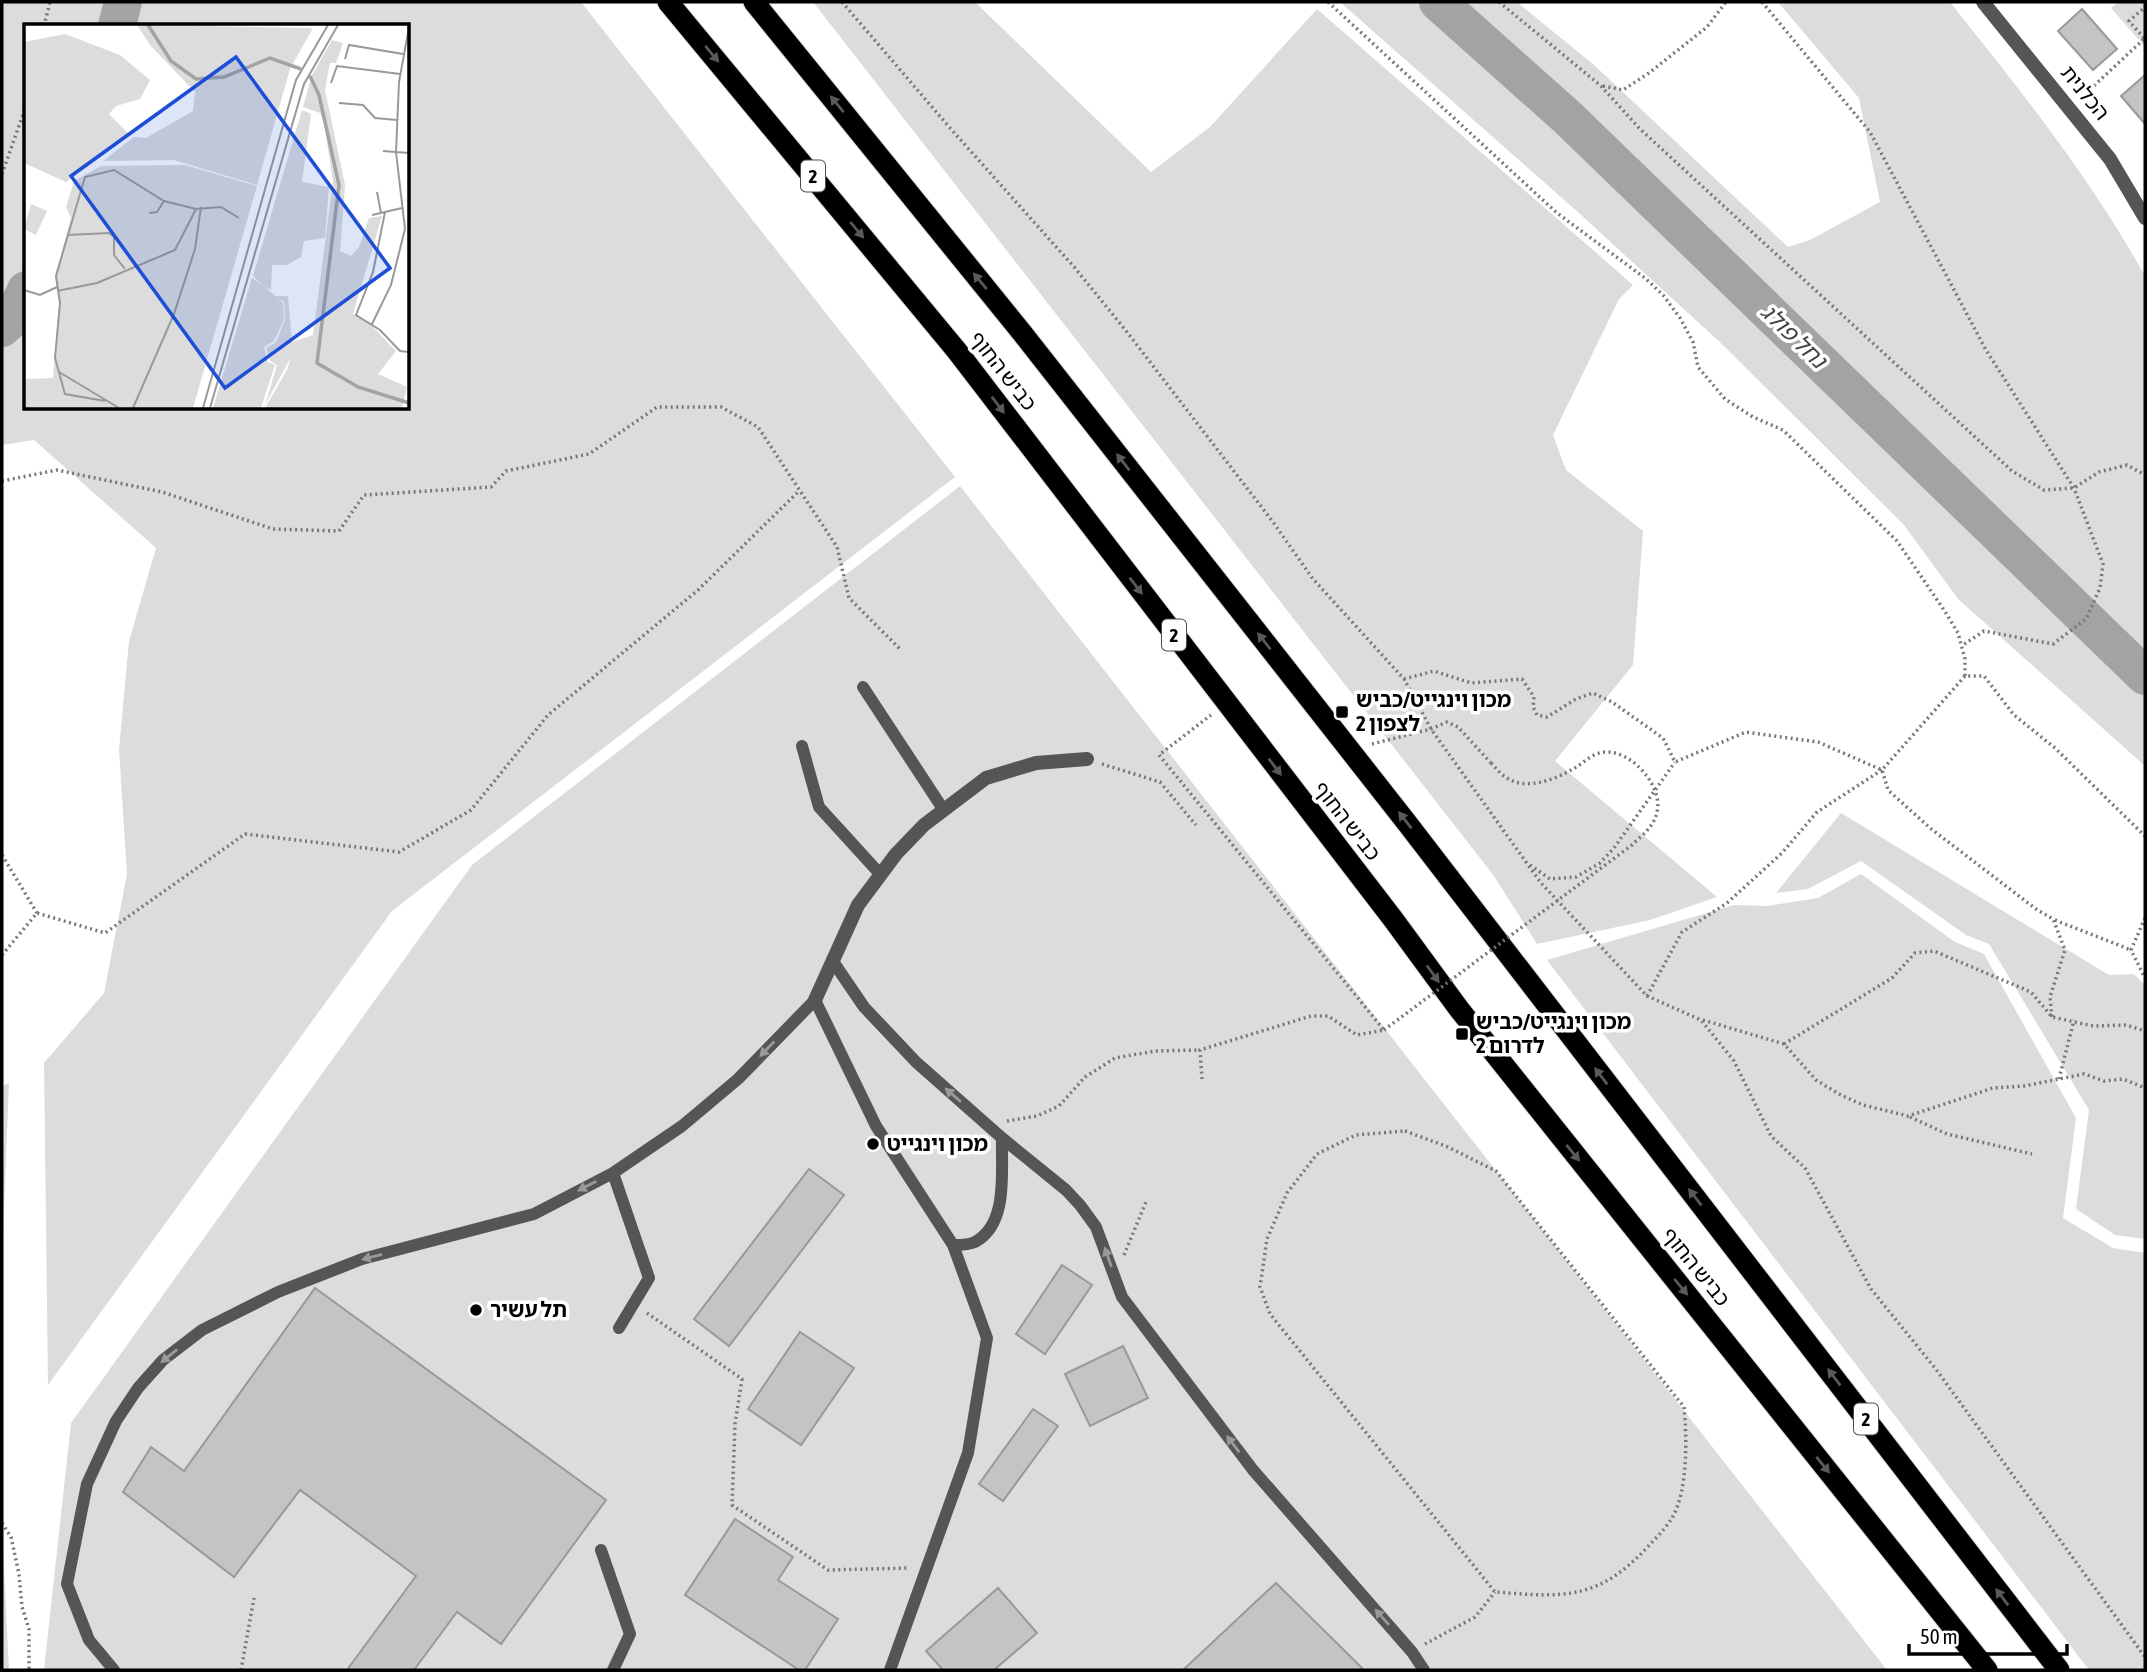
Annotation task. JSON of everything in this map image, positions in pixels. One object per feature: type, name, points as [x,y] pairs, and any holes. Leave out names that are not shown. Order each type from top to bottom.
[{"type":"highway","name":"כביש החוף","points":[[668,2],[957,351],[1393,919],[1459,1009],[1987,1670]]},
{"type":"highway","name":"כביש החוף","points":[[754,2],[1023,334],[1349,750],[2059,1670]]},
{"type":"street","name":"הכלנית","points":[[1983,2],[2110,159],[2145,218]]},
{"type":"street","points":[[815,1000],[858,905],[880,874],[924,825],[986,778],[1036,762],[1087,759]]},
{"type":"lane","points":[[863,687],[943,809]]},
{"type":"lane","points":[[802,746],[819,807],[880,874]]},
{"type":"lane","points":[[832,960],[864,1007],[915,1062],[1002,1138],[1066,1189],[1080,1205],[1096,1227],[1122,1297],[1253,1470],[1412,1652],[1424,1670]]},
{"type":"lane","points":[[114,1670],[89,1640],[67,1584],[87,1484],[116,1421],[138,1388],[163,1360],[202,1331],[278,1292],[362,1259],[534,1214],[612,1173],[682,1126],[729,1087],[815,1000],[876,1126],[953,1245],[987,1338],[968,1453],[890,1670]]},
{"type":"lane","points":[[953,1245],[974,1242],[992,1226],[999,1209],[1002,1138]]},
{"type":"lane","points":[[612,1173],[649,1278],[619,1328]]},
{"type":"lane","points":[[601,1550],[630,1634],[613,1670]]},
{"type":"path","points":[[44,24],[50,2]]},
{"type":"path","points":[[842,2],[1084,279],[1273,522],[1313,579],[1404,678],[1431,729],[1541,883],[1647,996],[1701,1020],[1784,1044],[1816,1080],[1863,1105],[1908,1116],[1947,1134],[2032,1154]]},
{"type":"path","points":[[1328,2],[1557,213],[1645,278],[1663,295],[1680,317],[1693,342],[1698,367],[1725,399],[1753,417],[1783,430],[1896,541],[1944,610],[1963,645],[1965,676],[1882,770],[1818,812],[1782,853],[1727,903],[1682,932],[1647,996]]},
{"type":"path","points":[[1499,2],[1601,86],[1640,129],[2012,471],[2044,490],[2074,488],[2099,472],[2127,465],[2145,475]]},
{"type":"path","points":[[1601,86],[1623,90],[1707,27],[1726,2]]},
{"type":"path","points":[[1762,2],[1870,132],[1986,351],[2074,488],[2104,564],[2100,588],[2086,619],[2053,644],[1984,631],[1963,645]]},
{"type":"path","points":[[2070,108],[2145,39],[2129,21],[2145,7]]},
{"type":"path","points":[[2,174],[24,112]]},
{"type":"path","points":[[2,481],[57,470],[162,492],[272,529],[339,531],[364,495],[491,487],[506,471],[589,454],[657,407],[721,407],[758,427],[837,547],[849,598],[901,650]]},
{"type":"path","points":[[2,855],[37,913],[105,933],[246,834],[399,852],[471,810],[548,715],[698,590],[799,491]]},
{"type":"path","points":[[1404,678],[1434,671],[1471,683],[1522,679],[1534,697],[1533,707],[1537,715],[1547,717],[1576,699],[1593,694],[1612,702],[1662,738],[1675,762]]},
{"type":"path","points":[[1965,676],[1984,676],[2014,715],[2055,748],[2145,836]]},
{"type":"path","points":[[1226,703],[1159,755],[1384,1030]]},
{"type":"path","points":[[982,1121],[1007,1121],[1037,1116],[1059,1105],[1084,1077],[1115,1058],[1155,1051],[1200,1050],[1311,1016],[1328,1016],[1357,1035],[1384,1030],[1632,845],[1651,828],[1658,810],[1652,784],[1632,761],[1606,751],[1587,758],[1574,769],[1543,782],[1524,783],[1507,779],[1458,727],[1447,722],[1431,729],[1349,750]]},
{"type":"path","points":[[1526,862],[1550,879],[1576,877],[1600,863],[1614,848],[1675,762],[1746,732],[1818,742],[1882,770],[1888,790],[1930,828],[2036,909],[2053,919],[2131,950],[2145,978]]},
{"type":"path","points":[[1087,759],[1160,782],[1196,825]]},
{"type":"path","points":[[2,955],[37,913]]},
{"type":"path","points":[[2131,950],[2145,918]]},
{"type":"path","points":[[2052,1017],[2050,997],[2065,950],[2053,919]]},
{"type":"path","points":[[1784,1044],[1892,978],[1915,953],[1934,951],[2031,992],[2052,1017],[2094,1026],[2126,1025],[2145,1031]]},
{"type":"path","points":[[1701,1020],[1734,1062],[1771,1136],[1805,1168],[1871,1289],[1936,1368],[2145,1657]]},
{"type":"path","points":[[2059,1079],[2074,1020]]},
{"type":"path","points":[[1200,1050],[1202,1079]]},
{"type":"path","points":[[1908,1116],[1993,1088],[2024,1086],[2084,1074],[2104,1081],[2123,1079],[2145,1088]]},
{"type":"path","points":[[1405,1131],[1448,1147],[1496,1171],[1684,1407],[1688,1445],[1682,1486],[1672,1517],[1637,1558],[1619,1575],[1589,1589],[1543,1595],[1495,1592],[1270,1314],[1260,1287],[1268,1239],[1287,1194],[1317,1154],[1356,1135],[1405,1131]]},
{"type":"path","points":[[1115,1277],[1146,1202]]},
{"type":"path","points":[[633,1303],[742,1379],[735,1424],[732,1505],[828,1570],[926,1568]]},
{"type":"path","points":[[2,1523],[11,1537],[19,1574],[22,1607],[29,1629],[29,1670]]},
{"type":"path","points":[[1412,1652],[1475,1616],[1495,1592]]},
{"type":"path","points":[[242,1670],[254,1598]]},
{"type":"shaded area","points":[[2,2],[581,2],[955,477],[392,911],[48,1385],[44,1063],[104,993],[127,874],[119,750],[129,641],[156,548],[34,440],[2,445]]},
{"type":"shaded area","points":[[813,2],[975,2],[1151,172],[1210,127],[1317,9],[1633,285],[1619,299],[1553,435],[1566,470],[1643,531],[1633,665],[1555,761],[1717,897],[1650,920],[1537,944],[1494,876]]},
{"type":"shaded area","points":[[1340,2],[1517,2],[1594,65],[1788,247],[1810,240],[1880,202],[1859,98],[1778,2],[1950,2],[2078,169],[2145,276],[2145,766],[1958,599],[1904,525],[1723,345],[1580,214]]},
{"type":"shaded area","points":[[2119,2],[2145,2],[2145,47],[2111,8]]},
{"type":"shaded area","name":"מכון וינגייט","points":[[960,486],[1887,1670],[44,1670],[71,1423],[472,865]]},
{"type":"shaded area","points":[[1841,813],[2109,975],[2134,974],[2145,985],[2145,1239],[2115,1235],[2076,1209],[2089,1110],[1989,944],[1966,935],[1861,861],[1808,889],[1776,893]]},
{"type":"shaded area","points":[[1861,874],[1955,942],[1984,954],[2076,1118],[2063,1218],[2113,1248],[2145,1253],[2145,1670],[2089,1670],[1547,960],[1734,905],[1767,906],[1818,898]]},
{"type":"shaded area","points":[[9,1083],[2,1260],[2,1086]]},
{"type":"shaded area","points":[[2,1528],[9,1670],[2,1670]]},
{"type":"building","points":[[2082,9],[2117,49],[2093,70],[2058,31]]},
{"type":"building","points":[[2145,75],[2145,124],[2121,96]]},
{"type":"building","points":[[809,1169],[844,1195],[729,1346],[694,1319]]},
{"type":"building","points":[[1062,1265],[1092,1285],[1045,1354],[1016,1334]]},
{"type":"building","points":[[315,1288],[606,1500],[501,1644],[457,1612],[414,1670],[347,1670],[416,1576],[300,1490],[234,1577],[123,1492],[151,1447],[184,1471]]},
{"type":"building","points":[[800,1332],[854,1368],[801,1445],[748,1409]]},
{"type":"building","points":[[1123,1346],[1148,1398],[1090,1426],[1065,1374]]},
{"type":"building","points":[[1033,1409],[1058,1426],[1003,1501],[979,1484]]},
{"type":"building","points":[[735,1519],[793,1557],[778,1580],[838,1619],[805,1670],[799,1670],[685,1595]]},
{"type":"building","points":[[1276,1583],[1364,1670],[1183,1670]]},
{"type":"building","points":[[998,1588],[1037,1633],[994,1670],[943,1670],[926,1651]]},
{"type":"waterway","name":"נחל פולג","points":[[118,24],[123,2]]},
{"type":"waterway","name":"נחל פולג","points":[[1438,2],[1567,117],[2145,676]]},
{"type":"waterway","name":"נחל פולג","points":[[2,328],[13,318],[24,294]]},
{"type":"place","name":"מכון וינגייט/כביש 2 לצפון","points":[[1342,712]]},
{"type":"place","name":"מכון וינגייט/כביש 2 לדרום","points":[[1462,1034]]},
{"type":"place","name":"מכון וינגייט","points":[[873,1144]]},
{"type":"place","name":"תל עשיר","points":[[476,1310]]}]
